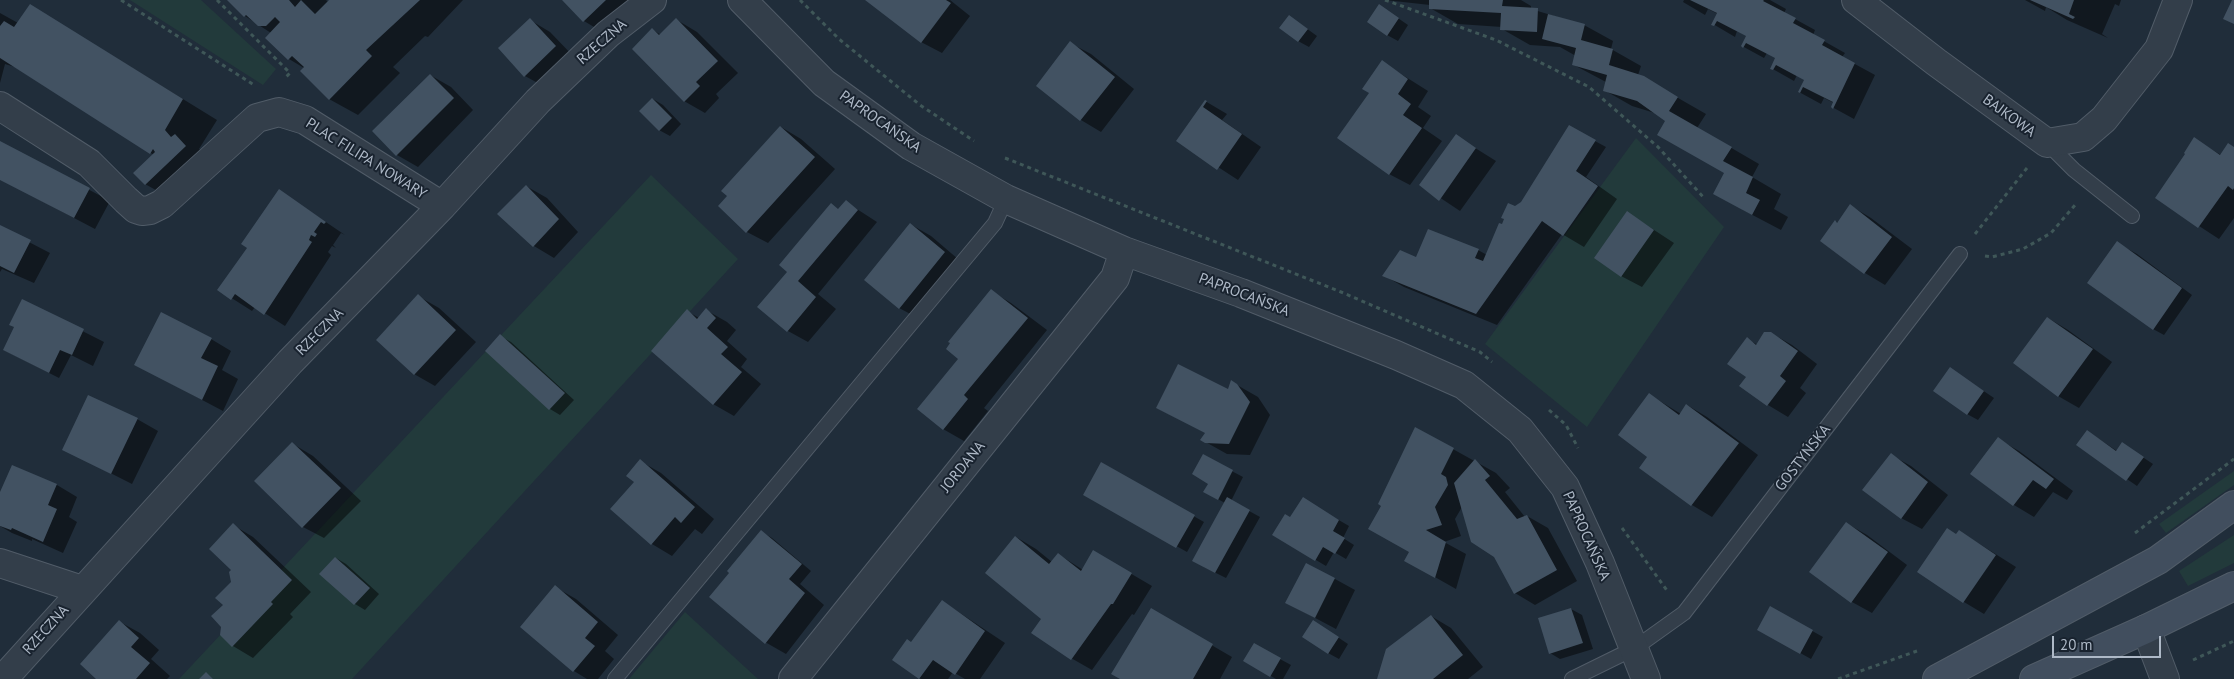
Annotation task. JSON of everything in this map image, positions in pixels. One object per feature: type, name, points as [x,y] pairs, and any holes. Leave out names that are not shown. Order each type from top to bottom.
[{"type":"main road","points":[[1937,679],[2158,560],[2234,505]]},
{"type":"main road","points":[[2034,679],[2146,629],[2234,586]]},
{"type":"street","name":"RZECZNA","points":[[2,679],[290,362],[442,206],[557,80],[608,34],[652,0]]},
{"type":"street","name":"PAPROCAŃSKA","points":[[742,0],[824,82],[911,146],[1006,199],[1124,251],[1241,293],[1396,355],[1464,385],[1520,430],[1565,487],[1600,563],[1646,679]]},
{"type":"street","name":"BAJKOWA","points":[[1856,0],[1936,62],[2039,153],[2083,137],[2104,119],[2159,49],[2178,0]]},
{"type":"street","points":[[0,106],[89,163],[136,209],[149,211],[162,204],[244,128],[274,103]]},
{"type":"street","name":"PLAC FILIPA NOWARY","points":[[274,103],[306,120],[442,206]]},
{"type":"street","name":"JORDANA","points":[[793,679],[1115,278],[1124,251]]},
{"type":"street","points":[[0,563],[82,590]]},
{"type":"street","points":[[2146,629],[2164,676]]},
{"type":"lane","points":[[2039,153],[2087,180],[2132,216]]},
{"type":"lane","points":[[615,679],[995,223],[1006,199]]},
{"type":"lane","name":"GOSTYŃSKA","points":[[1572,679],[1635,648],[1684,614],[1960,254]]},
{"type":"path","points":[[121,0],[274,103],[290,73],[217,0]]},
{"type":"path","points":[[1385,0],[1496,40],[1588,87],[1658,147],[1705,199]]},
{"type":"path","points":[[1960,254],[2039,153]]},
{"type":"path","points":[[1960,254],[1992,257],[2023,249],[2051,233],[2073,210],[2087,180]]},
{"type":"path","points":[[2164,676],[2234,641]]},
{"type":"green space","points":[[130,0],[201,0],[276,69],[263,85]]},
{"type":"green space","points":[[1636,138],[1724,227],[1587,427],[1485,344]]},
{"type":"green space","points":[[651,175],[738,259],[352,679],[179,679]]},
{"type":"green space","points":[[2234,471],[2234,485],[2166,533],[2159,524]]},
{"type":"green space","points":[[2234,535],[2234,563],[2188,586],[2179,571]]},
{"type":"green space","points":[[685,612],[758,679],[629,679]]},
{"type":"building","points":[[227,0],[289,0],[295,7],[301,0],[315,14],[329,0],[420,0],[366,50],[372,56],[329,100],[300,71],[304,67],[292,56],[288,60],[265,38],[280,22],[275,17],[266,26],[258,26],[246,15],[244,17]]},
{"type":"building","points":[[562,0],[606,0],[583,22]]},
{"type":"building","points":[[865,0],[946,0],[951,3],[921,43]]},
{"type":"building","points":[[1429,0],[1503,0],[1502,6],[1538,8],[1537,32],[1500,30],[1501,13],[1429,9]]},
{"type":"building","points":[[1690,0],[1764,0],[1796,18],[1793,23],[1825,40],[1822,45],[1855,63],[1833,109],[1831,107],[1833,102],[1803,87],[1800,93],[1798,92],[1804,80],[1776,65],[1773,70],[1770,69],[1775,58],[1746,43],[1743,48],[1741,46],[1746,36],[1717,21],[1714,26],[1711,25],[1717,13]]},
{"type":"building","points":[[2030,0],[2074,0],[2069,14],[2075,17],[2073,19]]},
{"type":"building","points":[[2232,0],[2234,0],[2234,24],[2223,19]]},
{"type":"building","points":[[30,4],[183,99],[165,130],[171,137],[175,134],[186,146],[145,185],[133,173],[155,152],[153,149],[150,154],[0,58],[0,26],[4,21],[14,27]]},
{"type":"building","points":[[1379,4],[1399,18],[1387,36],[1367,22]]},
{"type":"building","points":[[1548,14],[1585,24],[1581,40],[1613,49],[1609,65],[1644,76],[1678,97],[1669,111],[1732,147],[1723,161],[1753,177],[1746,193],[1760,200],[1752,215],[1713,194],[1724,173],[1657,135],[1665,121],[1637,101],[1603,91],[1607,75],[1572,65],[1576,48],[1542,39]]},
{"type":"building","points":[[1289,15],[1308,29],[1298,42],[1279,28]]},
{"type":"building","points":[[530,18],[556,46],[524,77],[498,48]]},
{"type":"building","points":[[676,18],[718,61],[696,82],[700,86],[684,102],[632,49],[652,28],[659,35]]},
{"type":"building","points":[[1070,41],[1115,77],[1080,121],[1036,86]]},
{"type":"building","points":[[1382,60],[1408,79],[1398,94],[1411,104],[1403,115],[1422,128],[1389,175],[1337,138],[1369,93],[1362,89]]},
{"type":"building","points":[[430,74],[454,98],[396,156],[372,131]]},
{"type":"building","points":[[652,98],[672,118],[659,131],[639,111]]},
{"type":"building","points":[[1205,100],[1207,101],[1203,107],[1242,134],[1217,170],[1176,141]]},
{"type":"building","points":[[1569,125],[1596,140],[1576,171],[1598,186],[1563,236],[1542,221],[1476,314],[1382,276],[1400,250],[1416,257],[1428,229],[1479,249],[1475,258],[1483,261],[1499,223],[1502,224],[1504,219],[1501,218],[1508,203],[1515,206],[1521,202]]},
{"type":"building","points":[[780,126],[815,157],[746,233],[718,206],[727,196],[721,191]]},
{"type":"building","points":[[1456,134],[1476,148],[1439,201],[1419,185]]},
{"type":"building","points":[[2194,137],[2220,155],[2228,143],[2234,147],[2234,188],[2233,190],[2228,186],[2198,228],[2155,198],[2185,154]]},
{"type":"building","points":[[0,141],[90,188],[74,218],[0,180]]},
{"type":"building","points":[[526,185],[559,219],[533,247],[497,214]]},
{"type":"building","points":[[279,189],[326,222],[324,224],[321,222],[314,232],[317,234],[315,237],[311,235],[309,240],[312,242],[264,315],[235,294],[231,300],[217,290],[247,248],[241,244]]},
{"type":"building","points":[[846,200],[858,210],[798,281],[816,297],[787,332],[757,307],[787,272],[779,265],[831,203],[838,209]]},
{"type":"building","points":[[1850,204],[1892,237],[1864,274],[1820,241],[1835,220],[1837,223]]},
{"type":"building","points":[[1627,211],[1654,230],[1621,277],[1594,258]]},
{"type":"building","points":[[910,223],[945,252],[899,309],[864,280]]},
{"type":"building","points":[[0,225],[31,240],[14,273],[0,266]]},
{"type":"building","points":[[2117,241],[2182,288],[2153,330],[2087,283]]},
{"type":"building","points":[[991,289],[1028,318],[964,395],[968,399],[943,430],[917,409],[958,359],[946,349],[950,343],[948,342]]},
{"type":"building","points":[[418,294],[456,330],[414,375],[376,340]]},
{"type":"building","points":[[22,299],[84,329],[72,355],[60,350],[49,373],[3,350],[14,327],[9,325]]},
{"type":"building","points":[[706,308],[716,318],[707,328],[728,347],[721,354],[742,372],[713,405],[651,351],[687,309],[697,319]]},
{"type":"building","points":[[161,312],[212,338],[201,358],[218,366],[202,400],[134,365]]},
{"type":"building","points":[[2047,317],[2093,349],[2058,397],[2013,363]]},
{"type":"building","points":[[1764,332],[1771,332],[1798,351],[1780,376],[1786,381],[1767,406],[1739,386],[1746,377],[1727,364],[1747,337],[1756,345]]},
{"type":"building","points":[[500,334],[565,393],[549,410],[485,351]]},
{"type":"building","points":[[1178,364],[1228,389],[1231,380],[1237,384],[1250,402],[1229,444],[1205,443],[1200,440],[1205,433],[1156,408]]},
{"type":"building","points":[[1950,367],[1984,391],[1967,415],[1933,391]]},
{"type":"building","points":[[1649,393],[1679,415],[1686,404],[1739,443],[1691,506],[1639,468],[1647,457],[1618,435]]},
{"type":"building","points":[[88,395],[138,418],[111,474],[62,450]]},
{"type":"building","points":[[1415,427],[1454,448],[1441,474],[1446,477],[1448,485],[1435,507],[1442,525],[1426,530],[1446,542],[1435,578],[1404,561],[1409,552],[1368,529],[1381,506],[1378,504]]},
{"type":"building","points":[[2087,430],[2116,451],[2122,442],[2144,457],[2126,481],[2076,445]]},
{"type":"building","points":[[1998,437],[2054,479],[2046,489],[2033,480],[2013,506],[1970,474]]},
{"type":"building","points":[[292,442],[341,488],[302,528],[254,481]]},
{"type":"building","points":[[1891,453],[1928,482],[1901,519],[1862,490]]},
{"type":"building","points":[[1203,454],[1233,470],[1218,500],[1203,492],[1208,484],[1192,474]]},
{"type":"building","points":[[640,459],[695,507],[681,523],[675,517],[651,545],[610,509],[634,482],[626,476]]},
{"type":"building","points":[[1475,459],[1490,476],[1485,480],[1517,519],[1527,515],[1557,570],[1514,594],[1494,557],[1471,542],[1454,483]]},
{"type":"building","points":[[1101,462],[1195,515],[1176,548],[1083,495]]},
{"type":"building","points":[[12,465],[57,484],[48,505],[57,509],[43,542],[12,528],[11,530],[0,526],[0,492]]},
{"type":"building","points":[[1227,497],[1250,510],[1215,573],[1192,561]]},
{"type":"building","points":[[1303,497],[1339,520],[1333,531],[1345,538],[1335,554],[1323,547],[1315,561],[1272,535],[1285,514],[1290,517]]},
{"type":"building","points":[[1846,522],[1888,552],[1851,603],[1809,572]]},
{"type":"building","points":[[233,523],[292,580],[271,602],[273,604],[232,647],[220,635],[221,627],[211,616],[223,605],[215,598],[231,582],[229,572],[231,570],[209,549]]},
{"type":"building","points":[[1947,528],[1956,534],[1959,530],[1996,555],[1963,603],[1917,572]]},
{"type":"building","points":[[761,530],[802,564],[789,579],[805,593],[765,644],[709,597],[729,573],[727,571]]},
{"type":"building","points":[[1015,536],[1049,564],[1058,553],[1081,571],[1093,550],[1132,573],[1113,604],[1111,604],[1071,660],[1031,633],[1041,619],[985,573]]},
{"type":"building","points":[[335,557],[370,588],[354,605],[319,574]]},
{"type":"building","points":[[1306,563],[1335,578],[1315,618],[1285,603]]},
{"type":"building","points":[[555,585],[598,622],[585,638],[595,646],[573,672],[520,627]]},
{"type":"building","points":[[942,600],[985,631],[955,675],[933,660],[919,679],[892,660],[907,639],[911,642]]},
{"type":"building","points":[[1770,606],[1813,630],[1800,654],[1757,630]]},
{"type":"building","points":[[1151,608],[1213,644],[1193,679],[1120,679],[1111,674]]},
{"type":"building","points":[[1571,608],[1583,643],[1549,654],[1538,618]]},
{"type":"building","points":[[1431,615],[1463,655],[1433,679],[1377,679],[1386,649]]},
{"type":"building","points":[[119,620],[139,638],[131,647],[150,663],[136,679],[96,679],[80,664]]},
{"type":"building","points":[[1313,620],[1339,637],[1328,654],[1302,637]]},
{"type":"building","points":[[1254,643],[1281,658],[1270,677],[1243,661]]},
{"type":"building","points":[[206,672],[213,679],[199,679]]}]
